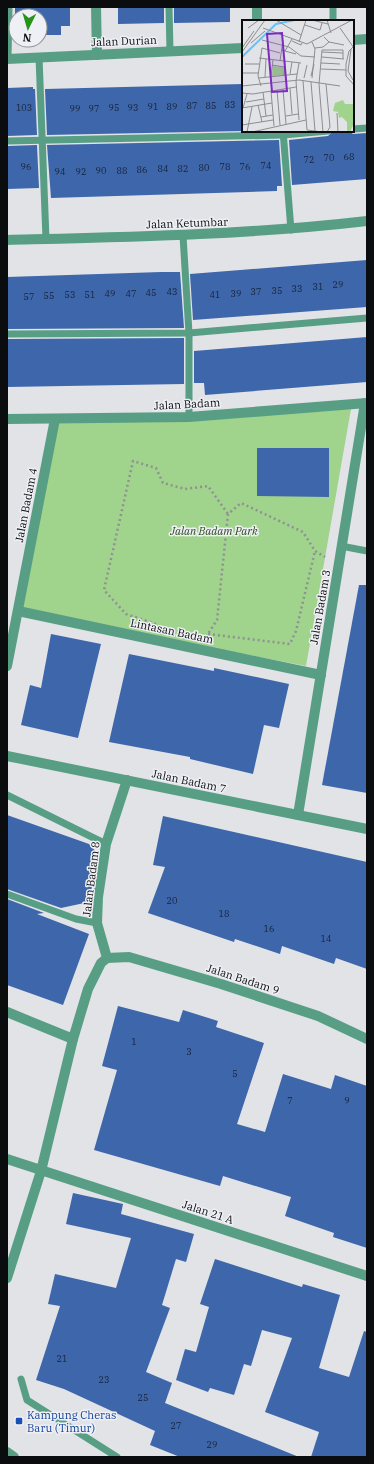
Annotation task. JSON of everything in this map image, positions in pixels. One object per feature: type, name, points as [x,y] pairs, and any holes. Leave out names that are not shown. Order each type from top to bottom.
[{"type":"street","points":[[96,7],[97,55]]},
{"type":"street","points":[[257,7],[257,20]]},
{"type":"street","points":[[354,40],[367,39]]},
{"type":"street","name":"Jalan Durian","points":[[8,59],[242,48]]},
{"type":"street","name":"Jalan Ketumbar","points":[[7,240],[183,236],[291,230],[367,221]]},
{"type":"street","name":"Jalan Badam","points":[[7,419],[190,417],[366,403]]},
{"type":"street","name":"Jalan Badam 3","points":[[298,815],[339,567],[341,546],[366,403]]},
{"type":"street","name":"Jalan Badam 4","points":[[7,666],[55,419]]},
{"type":"street","name":"Lintasan Badam","points":[[18,611],[321,675]]},
{"type":"street","name":"Jalan Badam 7","points":[[7,756],[367,829]]},
{"type":"street","name":"Jalan Badam 8","points":[[107,958],[97,923],[106,844],[127,780]]},
{"type":"street","name":"Jalan Badam 9","points":[[107,958],[129,957],[213,982],[318,1016],[367,1038]]},
{"type":"street","points":[[7,1278],[41,1171],[73,1039],[88,989],[101,963],[107,958]]},
{"type":"street","points":[[7,1012],[73,1039]]},
{"type":"street","name":"Jalan 21 A","points":[[7,1159],[367,1276]]},
{"type":"street","points":[[7,1452],[14,1457]]},
{"type":"lane","points":[[8,59],[9,7]]},
{"type":"lane","points":[[169,7],[170,52]]},
{"type":"lane","points":[[333,7],[333,20]]},
{"type":"lane","points":[[39,57],[46,239]]},
{"type":"lane","points":[[354,129],[367,128]]},
{"type":"lane","points":[[7,141],[306,132]]},
{"type":"lane","points":[[283,133],[291,230]]},
{"type":"lane","points":[[183,236],[189,333],[190,417]]},
{"type":"lane","points":[[7,334],[189,333],[367,318]]},
{"type":"lane","points":[[341,546],[367,551]]},
{"type":"lane","points":[[7,795],[106,844]]},
{"type":"lane","points":[[7,894],[76,919],[97,923]]},
{"type":"lane","points":[[21,1379],[27,1400],[117,1457]]},
{"type":"path","points":[[162,626],[126,614],[104,590],[133,462],[156,468],[163,483],[184,489],[208,486],[228,514],[217,620],[198,649]]},
{"type":"path","points":[[228,514],[241,503],[303,532],[315,551],[339,567]]},
{"type":"path","points":[[208,634],[290,644],[296,631],[315,551]]},
{"type":"green space","name":"Jalan Badam Park","points":[[351,409],[306,666],[18,611],[55,419],[189,417]]},
{"type":"building","points":[[70,7],[70,26],[61,26],[61,35],[48,35],[48,8],[15,8]]},
{"type":"building","points":[[118,7],[164,7],[164,23],[118,24]]},
{"type":"building","points":[[174,7],[230,7],[230,22],[174,23]]},
{"type":"building","points":[[242,84],[242,131],[47,135],[45,89]]},
{"type":"building","points":[[33,87],[33,89],[35,89],[37,135],[7,136],[7,88]]},
{"type":"building","points":[[332,132],[350,132],[353,134],[367,133],[367,179],[292,185],[289,140],[328,136]]},
{"type":"building","points":[[279,140],[282,186],[277,186],[277,191],[51,198],[47,145]]},
{"type":"building","points":[[37,145],[39,188],[7,189],[7,146]]},
{"type":"building","points":[[367,260],[367,307],[193,320],[190,274]]},
{"type":"building","points":[[180,272],[184,328],[7,329],[7,277]]},
{"type":"building","points":[[367,337],[367,382],[205,395],[204,383],[194,383],[194,351]]},
{"type":"building","points":[[184,338],[184,384],[7,387],[7,339]]},
{"type":"building","points":[[257,448],[329,448],[329,497],[257,496]]},
{"type":"building","points":[[359,585],[367,585],[367,793],[322,785]]},
{"type":"building","points":[[51,634],[101,644],[78,738],[21,725],[30,685],[41,688]]},
{"type":"building","points":[[129,654],[214,671],[214,668],[289,684],[279,728],[264,725],[253,774],[190,759],[190,757],[109,742]]},
{"type":"building","points":[[7,815],[89,844],[98,854],[89,902],[61,908],[7,889]]},
{"type":"building","points":[[163,816],[367,862],[367,969],[336,958],[334,964],[282,946],[280,954],[235,939],[234,942],[148,913],[165,867],[153,865]]},
{"type":"building","points":[[7,899],[44,913],[37,914],[89,934],[63,1005],[7,985]]},
{"type":"building","points":[[118,1006],[179,1022],[183,1010],[218,1021],[216,1027],[264,1043],[237,1124],[265,1132],[283,1074],[331,1089],[335,1075],[367,1086],[367,1248],[333,1237],[334,1233],[285,1216],[291,1197],[223,1176],[220,1186],[94,1150],[117,1070],[102,1066]]},
{"type":"building","points":[[73,1193],[123,1204],[121,1214],[194,1234],[186,1262],[176,1259],[162,1305],[170,1308],[146,1372],[172,1383],[165,1403],[299,1457],[180,1457],[150,1445],[155,1431],[64,1389],[36,1380],[60,1306],[48,1304],[55,1274],[116,1288],[131,1238],[66,1224]]},
{"type":"building","points":[[215,1259],[302,1287],[303,1284],[340,1295],[319,1368],[349,1377],[364,1331],[367,1332],[367,1457],[311,1457],[319,1432],[265,1412],[292,1338],[262,1330],[251,1366],[244,1364],[234,1395],[210,1388],[208,1392],[176,1380],[185,1349],[196,1352],[209,1307],[200,1304]]},
{"type":"place","name":"Kampung Cheras Baru (Timur)","points":[[19,1421]]}]
